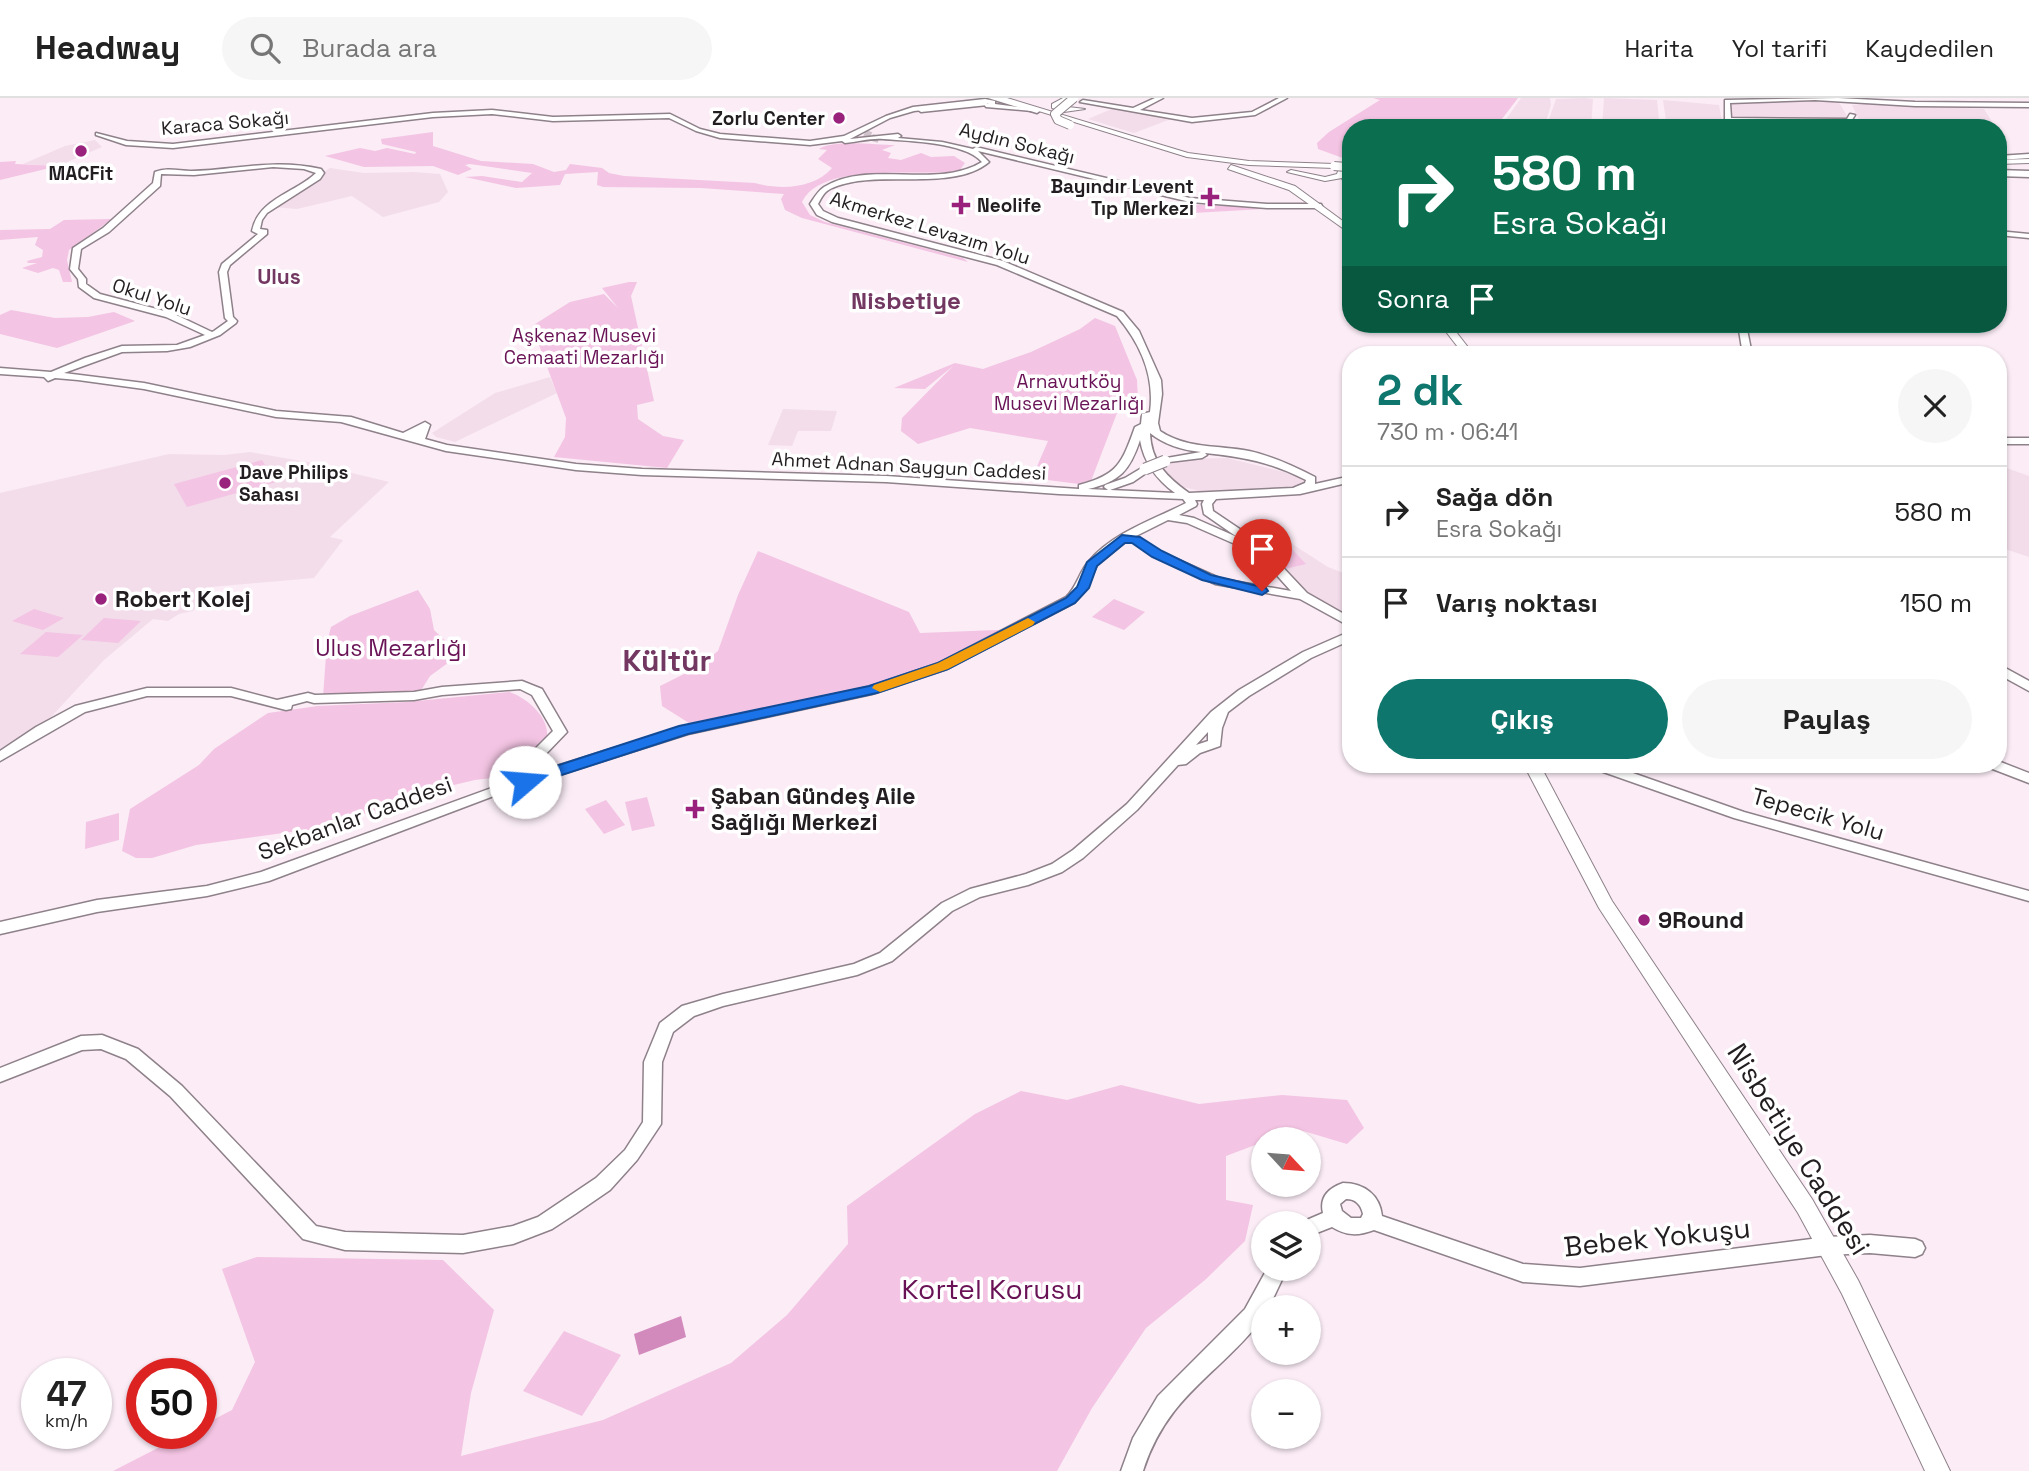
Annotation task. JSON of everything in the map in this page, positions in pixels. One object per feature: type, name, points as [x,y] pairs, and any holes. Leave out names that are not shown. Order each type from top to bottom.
[{"type":"highway","points":[[921,109],[987,101],[1037,110]]},
{"type":"highway","points":[[2007,161],[2029,160]]},
{"type":"highway","points":[[2007,172],[2029,173]]},
{"type":"main road","points":[[1000,98],[1287,186],[1342,224]]},
{"type":"main road","points":[[1012,98],[1065,112],[1081,101]]},
{"type":"main road","points":[[1133,110],[1160,98]]},
{"type":"main road","points":[[1066,99],[1055,106],[1065,112],[1092,124],[1163,145],[1240,159],[1341,164],[1338,177],[1325,179],[1151,149],[1070,125],[1058,120],[1055,114],[1081,101],[1199,120],[1253,114],[1284,98]]},
{"type":"main road","points":[[1727,119],[1725,102],[1800,98],[1860,102],[2029,105]]},
{"type":"main road","points":[[1025,102],[1046,104],[1066,99]]},
{"type":"main road","points":[[1842,100],[1854,119]]},
{"type":"main road","points":[[902,121],[922,111],[987,101]]},
{"type":"main road","points":[[663,118],[704,132],[755,141],[817,142],[844,139],[904,111],[961,103],[987,101],[993,102],[961,103]]},
{"type":"main road","points":[[1081,101],[1082,117],[1092,124]]},
{"type":"main road","points":[[886,135],[878,131],[909,111],[921,109]]},
{"type":"main road","points":[[778,144],[867,141],[886,135],[921,109]]},
{"type":"main road","points":[[869,131],[904,111]]},
{"type":"main road","name":"Karaca Sokağı","points":[[98,134],[131,144],[180,146],[425,116],[482,112],[553,119],[663,118]]},
{"type":"main road","points":[[1851,119],[1852,115]]},
{"type":"main road","points":[[663,118],[709,137],[778,144],[932,144]]},
{"type":"main road","points":[[856,133],[855,137],[867,141]]},
{"type":"main road","name":"Aydın Sokağı","points":[[886,135],[896,133],[913,136],[1153,193],[1195,200],[1248,205],[1314,203]]},
{"type":"main road","name":"Aydın Sokağı","points":[[886,135],[913,136]]},
{"type":"main road","name":"Akmerkez Levazım Yolu","points":[[886,135],[971,154],[981,161],[974,168],[957,172],[876,175],[841,181],[815,193],[810,199],[809,207],[819,217],[831,222],[1004,268],[1113,314],[1127,329],[1147,374],[1151,394],[1147,413]]},
{"type":"main road","name":"Akmerkez Levazım Yolu","points":[[886,135],[964,149],[980,154],[986,162],[978,169],[961,173],[874,177],[844,182],[816,197],[814,204],[817,211],[835,220],[1000,263],[1120,314],[1135,331],[1156,380],[1153,423],[1156,432],[1180,445],[1245,453],[1265,459]]},
{"type":"main road","points":[[1163,145],[1240,156],[1299,155]]},
{"type":"main road","name":"Okul Yolu","points":[[280,164],[319,170],[317,177],[264,211],[258,220],[256,231],[264,232],[226,264],[223,279],[229,318],[233,321],[211,335],[169,315],[97,296],[82,285],[82,279],[75,270],[77,248],[126,213],[157,184],[157,173],[166,169],[190,173],[280,164]]},
{"type":"main road","points":[[2007,234],[2029,236]]},
{"type":"main road","points":[[46,375],[120,349],[178,347],[211,335]]},
{"type":"main road","name":"Ahmet Adnan Saygun Caddesi","points":[[0,371],[144,386],[276,414],[344,420],[464,450],[559,464],[1041,489],[1170,490],[1187,497],[1291,492],[1342,483]]},
{"type":"main road","points":[[1070,488],[1104,482],[1122,472],[1147,413]]},
{"type":"main road","points":[[1147,413],[1145,447],[1154,467],[1170,490]]},
{"type":"main road","name":"Ahmet Adnan Saygun Caddesi","points":[[409,436],[422,437],[464,450]]},
{"type":"main road","points":[[2007,441],[2029,441]]},
{"type":"main road","points":[[1041,489],[1108,487],[1165,461],[1204,455],[1265,459],[1327,476],[1342,474]]},
{"type":"main road","points":[[1291,492],[1312,483],[1295,469]]},
{"type":"main road","points":[[1141,472],[1133,483],[1137,488],[1227,496]]},
{"type":"main road","name":"Sekbanlar Caddesi","points":[[42,920],[97,906],[207,891],[264,877],[494,791],[685,730],[872,690],[943,666],[1070,600],[1083,588],[1091,564],[1131,536],[1192,504],[1187,497]]},
{"type":"main road","points":[[1212,497],[1207,504],[1208,512],[1255,544],[1303,596],[1342,618]]},
{"type":"main road","points":[[1167,517],[1185,518],[1201,524],[1254,550],[1277,568]]},
{"type":"main road","points":[[1131,536],[1157,554],[1219,582],[1303,596]]},
{"type":"main road","points":[[1334,613],[1339,622],[1336,641]]},
{"type":"main road","points":[[0,1075],[81,1043],[102,1042],[132,1054],[176,1091],[310,1233],[345,1241],[463,1244],[513,1235],[545,1223],[603,1184],[631,1155],[652,1124],[653,1062],[666,1028],[688,1011],[723,1000],[857,970],[886,957],[934,918],[1057,868],[1078,854],[1132,807],[1227,707],[1278,672],[1342,639]]},
{"type":"main road","points":[[2007,676],[2029,689]]},
{"type":"main road","points":[[0,757],[57,720],[80,709],[148,692],[231,692],[288,706],[314,699],[414,696],[442,691],[522,685],[537,692],[560,732],[551,738],[532,764],[525,782]]},
{"type":"main road","points":[[1199,739],[1215,743],[1217,722],[1227,707]]},
{"type":"main road","points":[[2007,770],[2029,778]]},
{"type":"main road","name":"Nisbetiye Caddesi","points":[[1528,773],[1562,845],[1578,869],[1586,873],[1805,1206],[1850,1287],[1938,1471]]},
{"type":"main road","name":"Nisbetiye Caddesi","points":[[1536,773],[1586,864],[1586,873]]},
{"type":"main road","name":"Tepecik Yolu","points":[[1623,773],[1679,790]]},
{"type":"main road","name":"Tepecik Yolu","points":[[1633,773],[1740,811],[2029,896]]},
{"type":"main road","name":"Tepecik Yolu","points":[[1740,811],[2029,890]]},
{"type":"main road","points":[[0,928],[42,920]]},
{"type":"main road","points":[[0,937],[33,927],[42,920]]},
{"type":"main road","points":[[1350,1191],[1368,1200],[1373,1215],[1371,1221],[1355,1228],[1346,1227],[1334,1217],[1331,1199],[1337,1193],[1350,1191]]},
{"type":"main road","points":[[1321,1223],[1334,1217]]},
{"type":"main road","name":"Bebek Yokuşu","points":[[1371,1221],[1524,1273],[1580,1277],[1827,1246],[1870,1244],[1915,1248]]},
{"type":"main road","points":[[1132,1471],[1138,1446],[1160,1408],[1254,1314],[1271,1281]]},
{"type":"shaded area","points":[[1521,98],[1550,98],[1547,119],[1506,119]]},
{"type":"shaded area","points":[[1604,98],[1657,100],[1659,119],[1603,119]]},
{"type":"shaded area","points":[[1556,99],[1593,99],[1592,119],[1549,119]]},
{"type":"shaded area","points":[[1663,100],[1719,105],[1721,119],[1666,119]]},
{"type":"shaded area","points":[[1725,101],[1838,101],[1849,119],[1729,119]]},
{"type":"shaded area","points":[[1876,103],[1984,109],[1990,119],[1859,119],[1852,105]]},
{"type":"shaded area","points":[[1114,108],[1171,119],[1134,133],[1088,119]]},
{"type":"shaded area","points":[[95,140],[102,147],[58,166],[23,164],[65,146]]},
{"type":"shaded area","points":[[330,168],[364,173],[440,174],[448,192],[439,202],[383,217],[352,196],[297,209],[273,207]]},
{"type":"shaded area","points":[[550,377],[557,393],[455,442],[436,437],[432,433],[495,393]]},
{"type":"shaded area","points":[[783,409],[837,411],[831,431],[798,431],[792,446],[768,445]]},
{"type":"shaded area","name":"Robert Kolej","points":[[250,452],[307,462],[389,482],[330,537],[343,540],[314,578],[211,587],[193,611],[179,614],[168,621],[153,619],[104,660],[51,717],[0,749],[0,493],[169,454],[224,455]]},
{"type":"shaded area","points":[[1227,458],[1296,475],[1308,482],[1293,489],[1203,492],[1176,485],[1160,466],[1189,459]]},
{"type":"shaded area","points":[[2007,468],[2029,476],[2029,557],[2007,550]]},
{"type":"shaded area","points":[[1267,536],[1289,542],[1328,567],[1342,572],[1342,615],[1311,598],[1257,541]]},
{"type":"shaded area","points":[[681,1316],[686,1337],[639,1355],[634,1334]]},
{"type":"green space","points":[[1373,98],[1518,98],[1502,119],[1350,119],[1380,100]]},
{"type":"green space","points":[[1342,124],[1342,158],[1318,149],[1317,143]]},
{"type":"green space","points":[[433,132],[433,146],[481,161],[533,164],[554,172],[566,170],[570,164],[602,168],[609,173],[624,176],[755,183],[775,187],[806,184],[825,175],[832,168],[818,159],[827,150],[819,149],[834,144],[895,145],[882,150],[891,153],[888,158],[901,160],[921,153],[931,157],[954,156],[965,163],[959,171],[850,176],[829,181],[813,189],[802,202],[810,215],[825,222],[963,258],[968,262],[802,218],[785,210],[781,199],[784,194],[701,188],[603,187],[597,185],[598,172],[565,174],[560,185],[516,188],[465,177],[482,176],[522,182],[532,173],[470,164],[465,165],[472,169],[458,175],[433,166],[364,167],[325,156],[360,148],[375,151],[387,148],[415,154],[416,152],[382,144],[381,139]]},
{"type":"green space","points":[[16,161],[15,164],[58,166],[0,180],[0,162]]},
{"type":"green space","points":[[1171,204],[1263,209],[1158,215],[1156,212]]},
{"type":"green space","points":[[112,219],[69,250],[67,260],[72,282],[63,282],[59,270],[53,268],[38,273],[22,268],[37,263],[27,261],[42,257],[43,250],[35,245],[38,237],[0,240],[0,230],[50,229],[64,220]]},
{"type":"green space","name":"Aşkenaz Musevi Cemaati Mezarlığı","points":[[637,282],[631,296],[654,401],[637,405],[638,419],[663,436],[684,440],[667,468],[554,457],[565,437],[566,418],[532,326],[570,302],[604,294],[618,308],[602,288]]},
{"type":"green space","points":[[11,310],[55,318],[88,317],[114,312],[135,321],[57,348],[0,334],[0,315]]},
{"type":"green space","name":"Arnavutköy Musevi Mezarlığı","points":[[1095,318],[1115,326],[1137,380],[1138,401],[1117,413],[1091,481],[1079,484],[1032,478],[1048,441],[970,428],[918,444],[901,431],[902,418],[953,366],[925,389],[894,388],[955,363],[983,369],[1031,352],[1080,329]]},
{"type":"green space","name":"Dave Philips Sahası","points":[[262,460],[276,482],[187,507],[174,484]]},
{"type":"green space","points":[[1287,544],[1306,564],[1285,569],[1267,549]]},
{"type":"green space","points":[[758,551],[909,612],[920,633],[998,630],[1001,633],[930,666],[842,695],[689,723],[662,706],[660,686],[698,667],[718,651],[738,595]]},
{"type":"green space","name":"Ulus Mezarlığı","points":[[418,590],[430,609],[434,630],[457,652],[452,660],[430,676],[420,692],[323,697],[327,642],[331,627],[350,616]]},
{"type":"green space","points":[[1114,599],[1145,612],[1124,630],[1092,617]]},
{"type":"green space","points":[[34,609],[64,618],[43,630],[12,621]]},
{"type":"green space","points":[[104,618],[141,621],[118,643],[81,640]]},
{"type":"green space","points":[[46,632],[83,635],[58,657],[20,654]]},
{"type":"green space","points":[[509,692],[530,704],[546,725],[546,741],[524,774],[475,780],[420,793],[315,833],[298,831],[196,845],[152,858],[136,858],[122,851],[130,809],[199,765],[214,749],[268,713],[318,706],[407,702]]},
{"type":"green space","points":[[647,797],[655,826],[632,831],[625,802]]},
{"type":"green space","points":[[606,800],[625,825],[604,834],[585,809]]},
{"type":"green space","points":[[119,813],[119,840],[85,849],[86,822]]},
{"type":"green space","name":"Kortel Korusu","points":[[1121,1085],[1199,1104],[1282,1095],[1347,1100],[1364,1128],[1347,1144],[1321,1136],[1321,1127],[1251,1127],[1251,1147],[1226,1156],[1226,1200],[1253,1205],[1245,1241],[1205,1280],[1146,1328],[1092,1408],[1057,1471],[113,1471],[156,1449],[217,1449],[217,1418],[232,1410],[255,1362],[222,1269],[257,1257],[443,1260],[494,1310],[471,1393],[461,1456],[603,1420],[731,1363],[787,1315],[848,1244],[847,1206],[975,1114],[1021,1091],[1067,1100]]},
{"type":"green space","points":[[564,1331],[621,1355],[582,1416],[523,1391]]},
{"type":"tunnel","points":[[869,131],[867,136],[881,140]]},
{"type":"slow traffic","points":[[880,688],[943,666],[1028,622]]},
{"type":"place","name":"Zorlu Center","points":[[839,118]]},
{"type":"place","name":"MACFit","points":[[81,151]]},
{"type":"place","name":"Bayındır Levent Tıp Merkezi","points":[[1210,197]]},
{"type":"place","name":"Neolife","points":[[961,205]]},
{"type":"place","name":"Dave Philips Sahası","points":[[225,483]]},
{"type":"place","name":"Robert Kolej","points":[[101,599]]},
{"type":"place","name":"Şaban Gündeş Aile Sağlığı Merkezi","points":[[695,809]]},
{"type":"place","name":"9Round","points":[[1644,920]]},
{"type":"district","name":"Ulus","points":[[279,276]]},
{"type":"district","name":"Nisbetiye","points":[[906,300]]},
{"type":"district","name":"Kültür","points":[[667,660]]},
{"type":"route","points":[[525,782],[685,730],[872,690],[943,666],[1077,596],[1083,588],[1091,564],[1122,539],[1136,539],[1157,554],[1206,578],[1262,591]]}]
